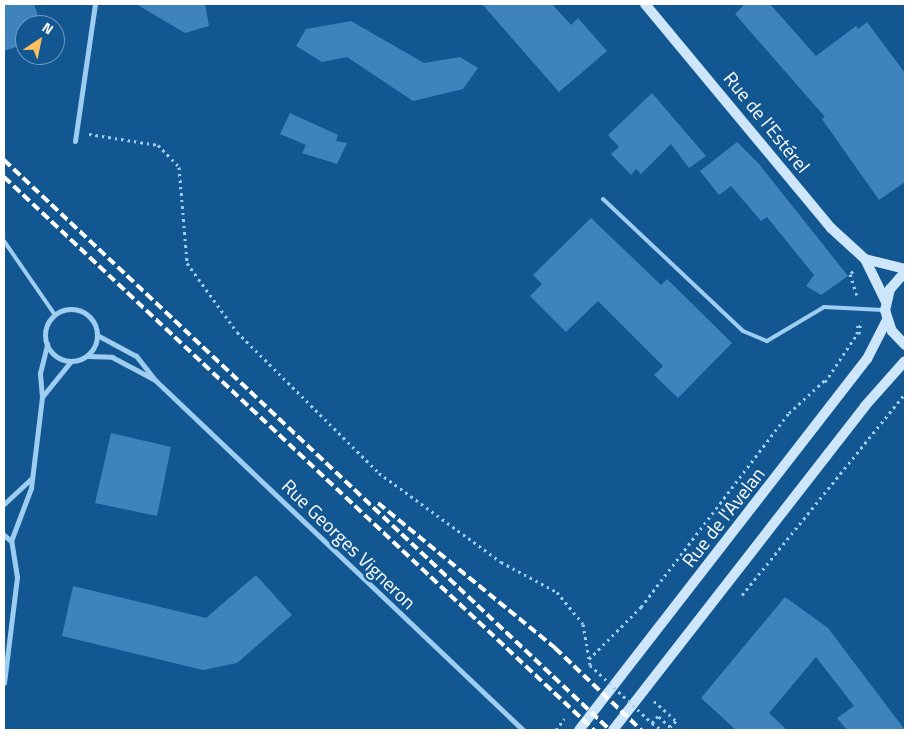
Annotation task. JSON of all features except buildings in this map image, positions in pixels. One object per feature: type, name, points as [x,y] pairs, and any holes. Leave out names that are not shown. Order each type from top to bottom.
[{"type":"main road","name":"Rue de l'Estérel","points":[[645,4],[831,228],[865,259],[886,311],[905,345]]},
{"type":"main road","name":"Rue de l'Estérel","points":[[865,259],[905,270]]},
{"type":"main road","name":"Rue de l'Avelan","points":[[579,730],[867,359],[886,311],[890,289],[905,270]]},
{"type":"main road","points":[[613,730],[865,406],[905,361]]},
{"type":"street","points":[[75,141],[95,4]]},
{"type":"street","points":[[4,682],[17,578],[12,541],[29,497],[42,397],[39,379],[47,344],[46,328],[55,315],[78,310],[92,319],[97,335],[86,356],[71,361],[42,397]]},
{"type":"street","name":"Rue Georges Vigneron","points":[[97,335],[136,356],[155,380],[523,730]]},
{"type":"street","points":[[47,344],[57,356],[71,361]]},
{"type":"street","name":"Rue Georges Vigneron","points":[[86,356],[112,357],[155,380]]},
{"type":"street","points":[[4,504],[31,479]]},
{"type":"street","points":[[4,535],[12,541]]},
{"type":"lane","points":[[603,199],[743,331],[767,341],[824,307],[886,311]]},
{"type":"lane","points":[[4,241],[55,315]]},
{"type":"path","points":[[76,132],[158,145],[179,167],[188,264],[238,332],[379,473],[500,562],[557,592],[583,624],[590,665],[652,723],[662,730]]},
{"type":"path","points":[[808,405],[857,334],[862,309]]},
{"type":"path","points":[[589,659],[641,607],[789,413],[830,375]]},
{"type":"path","points":[[736,602],[905,394]]},
{"type":"path","points":[[598,676],[604,668]]},
{"type":"path","points":[[639,723],[662,694]]},
{"type":"path","points":[[652,723],[658,716],[670,727],[676,721],[664,710]]},
{"type":"path","points":[[556,730],[568,715]]},
{"type":"railway","points":[[4,160],[610,730]]},
{"type":"railway","points":[[4,177],[594,730]]},
{"type":"railway","points":[[378,503],[555,648],[641,730]]}]
